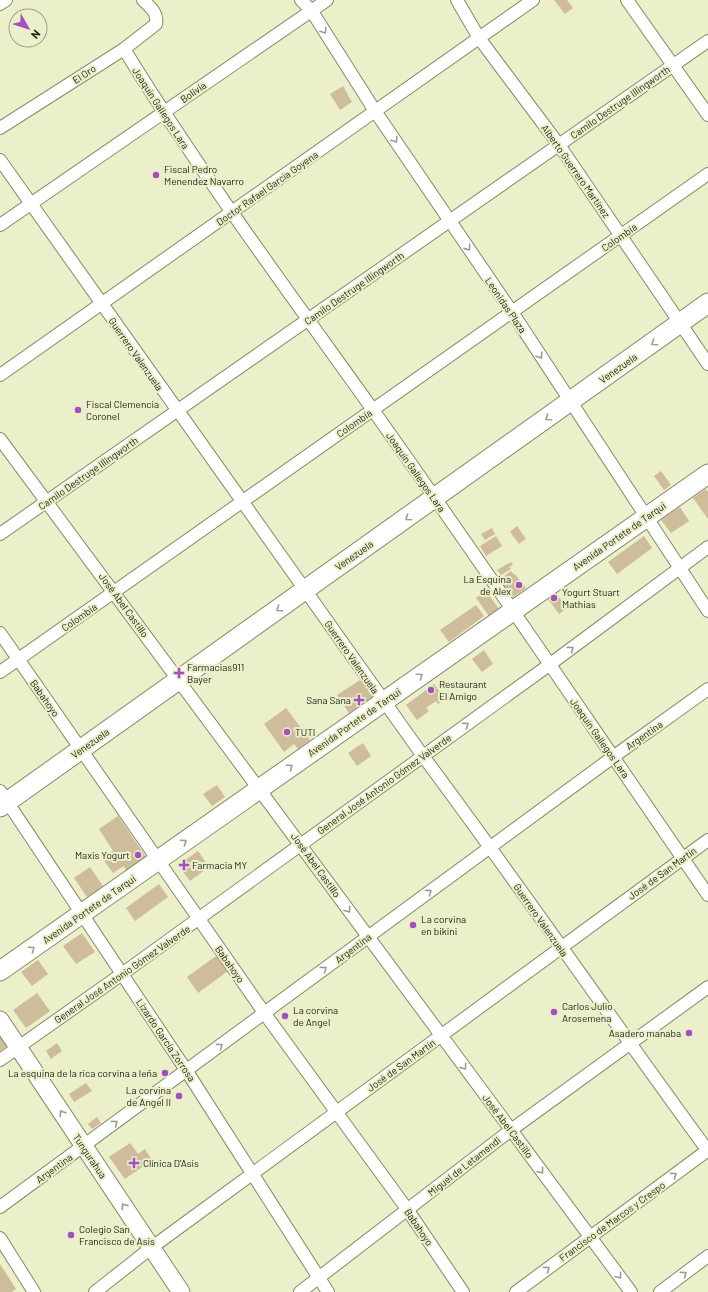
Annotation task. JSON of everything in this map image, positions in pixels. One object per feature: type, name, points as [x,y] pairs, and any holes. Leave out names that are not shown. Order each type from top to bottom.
[{"type":"main road","name":"Venezuela","points":[[2,800],[81,750],[708,303]]},
{"type":"main road","name":"Avenida Portete de Tarqui","points":[[0,971],[708,474]]},
{"type":"main road","name":"Tungurahua","points":[[0,1020],[181,1292]]},
{"type":"street","points":[[0,4],[6,0]]},
{"type":"street","name":"El Oro","points":[[0,128],[124,49],[156,24],[157,18],[155,12],[143,0]]},
{"type":"street","name":"Leonidas Plaza","points":[[301,0],[311,10],[376,111],[512,312],[708,611]]},
{"type":"street","name":"Bolivia","points":[[0,225],[327,0]]},
{"type":"street","name":"Alberto Guerrero Martínez","points":[[457,0],[479,38],[559,145],[708,364]]},
{"type":"street","name":"Doctor Rafael García Goyena","points":[[0,375],[533,0]]},
{"type":"street","points":[[627,0],[708,115]]},
{"type":"street","name":"Camilo Destruge Illingworth","points":[[0,534],[708,41]]},
{"type":"street","name":"Joaquín Gallegos Lara","points":[[124,49],[163,113],[231,213],[373,410],[708,894]]},
{"type":"street","name":"Guerrero Valenzuela","points":[[0,160],[384,702],[708,1150]]},
{"type":"street","name":"Colombia","points":[[0,672],[708,174]]},
{"type":"street","name":"José Abel Castillo","points":[[0,439],[115,592],[510,1130],[631,1292]]},
{"type":"street","name":"General José Antonio Gómez Valverde","points":[[0,1060],[122,974],[549,665],[708,547]]},
{"type":"street","name":"Babahoyo","points":[[0,634],[265,1014],[407,1209],[463,1292]]},
{"type":"street","name":"Argentina","points":[[0,1207],[186,1070],[265,1014],[613,757],[708,689]]},
{"type":"street","name":"Lizardo García Zorrosa","points":[[2,800],[186,1070],[251,1174],[328,1292]]},
{"type":"street","name":"José de San Martín","points":[[95,1292],[151,1248],[251,1174],[708,840]]},
{"type":"street","name":"Miguel de Letamendi","points":[[300,1292],[510,1130],[708,987]]},
{"type":"street","name":"Francisco de Marcos y Crespo","points":[[516,1292],[708,1150]]},
{"type":"street","points":[[0,1238],[34,1292]]},
{"type":"street","points":[[660,1292],[708,1256]]},
{"type":"building","points":[[554,0],[567,0],[573,8],[565,14]]},
{"type":"building","points":[[343,86],[352,102],[340,110],[330,94]]},
{"type":"building","points":[[661,471],[671,485],[664,490],[654,476]]},
{"type":"building","points":[[706,489],[708,492],[708,519],[693,498]]},
{"type":"building","points":[[680,507],[689,521],[671,533],[661,520]]},
{"type":"building","points":[[517,526],[526,539],[519,544],[510,532]]},
{"type":"building","points":[[492,528],[495,534],[485,540],[481,534]]},
{"type":"building","points":[[496,536],[502,546],[486,556],[480,546]]},
{"type":"building","points":[[644,536],[652,548],[617,574],[608,562]]},
{"type":"building","points":[[511,562],[513,565],[509,567],[511,569],[501,575],[497,570]]},
{"type":"building","points":[[511,571],[526,588],[512,598],[499,580]]},
{"type":"building","points":[[486,591],[499,609],[489,616],[476,598]]},
{"type":"building","points":[[556,593],[567,608],[559,614],[548,599]]},
{"type":"building","points":[[476,605],[484,616],[449,642],[440,630]]},
{"type":"building","points":[[484,650],[493,664],[482,672],[472,659]]},
{"type":"building","points":[[360,680],[372,697],[349,713],[337,695]]},
{"type":"building","points":[[434,684],[445,699],[438,704],[436,701],[426,708],[429,711],[417,720],[406,705]]},
{"type":"building","name":"TUTI","points":[[286,708],[310,740],[298,749],[294,744],[284,752],[264,724]]},
{"type":"building","points":[[363,743],[371,756],[357,766],[348,753]]},
{"type":"building","points":[[217,785],[225,797],[212,806],[203,794]]},
{"type":"building","points":[[118,816],[146,857],[126,870],[124,866],[113,873],[102,858],[113,851],[99,829]]},
{"type":"building","points":[[198,851],[209,867],[190,881],[178,865]]},
{"type":"building","points":[[90,867],[103,886],[87,897],[74,878]]},
{"type":"building","points":[[159,884],[168,897],[135,921],[126,908]]},
{"type":"building","points":[[82,933],[95,952],[76,964],[63,946]]},
{"type":"building","points":[[216,956],[228,971],[198,993],[187,977]]},
{"type":"building","points":[[38,960],[48,974],[32,986],[21,972]]},
{"type":"building","points":[[37,993],[50,1011],[26,1028],[13,1010]]},
{"type":"building","points":[[0,1033],[8,1045],[0,1051]]},
{"type":"building","points":[[57,1043],[62,1051],[51,1059],[46,1051]]},
{"type":"building","points":[[86,1083],[92,1091],[74,1102],[69,1094]]},
{"type":"building","points":[[97,1117],[101,1123],[92,1129],[88,1124]]},
{"type":"building","name":"Clínica D'Asis","points":[[130,1143],[138,1154],[145,1149],[152,1160],[125,1179],[109,1157]]},
{"type":"building","points":[[0,1264],[16,1289],[12,1292],[0,1292]]},
{"type":"place","name":"Fiscal Pedro Menendez Navarro","points":[[156,175]]},
{"type":"place","name":"Fiscal Clemencia Coronel","points":[[78,410]]},
{"type":"place","name":"La Esquina de Alex","points":[[519,585]]},
{"type":"place","name":"Yogurt Stuart Mathias","points":[[554,598]]},
{"type":"place","name":"Farmacias911 Bayer","points":[[179,673]]},
{"type":"place","name":"Restaurant El Amigo","points":[[431,690]]},
{"type":"place","name":"Sana Sana","points":[[359,700]]},
{"type":"place","name":"TUTI","points":[[287,732]]},
{"type":"place","name":"Maxis Yogurt","points":[[138,855]]},
{"type":"place","name":"Farmacia MY","points":[[184,865]]},
{"type":"place","name":"La corvina en bikini","points":[[413,925]]},
{"type":"place","name":"Carlos Julio Arosemena","points":[[554,1012]]},
{"type":"place","name":"La corvina de Angel","points":[[285,1016]]},
{"type":"place","name":"Asadero manaba","points":[[689,1033]]},
{"type":"place","name":"La esquina de la rica corvina a leña","points":[[165,1073]]},
{"type":"place","name":"La corvina de Angel II","points":[[179,1096]]},
{"type":"place","name":"Clínica D'Asis","points":[[134,1163]]},
{"type":"place","name":"Colegio San Francisco de Asis","points":[[71,1235]]}]
